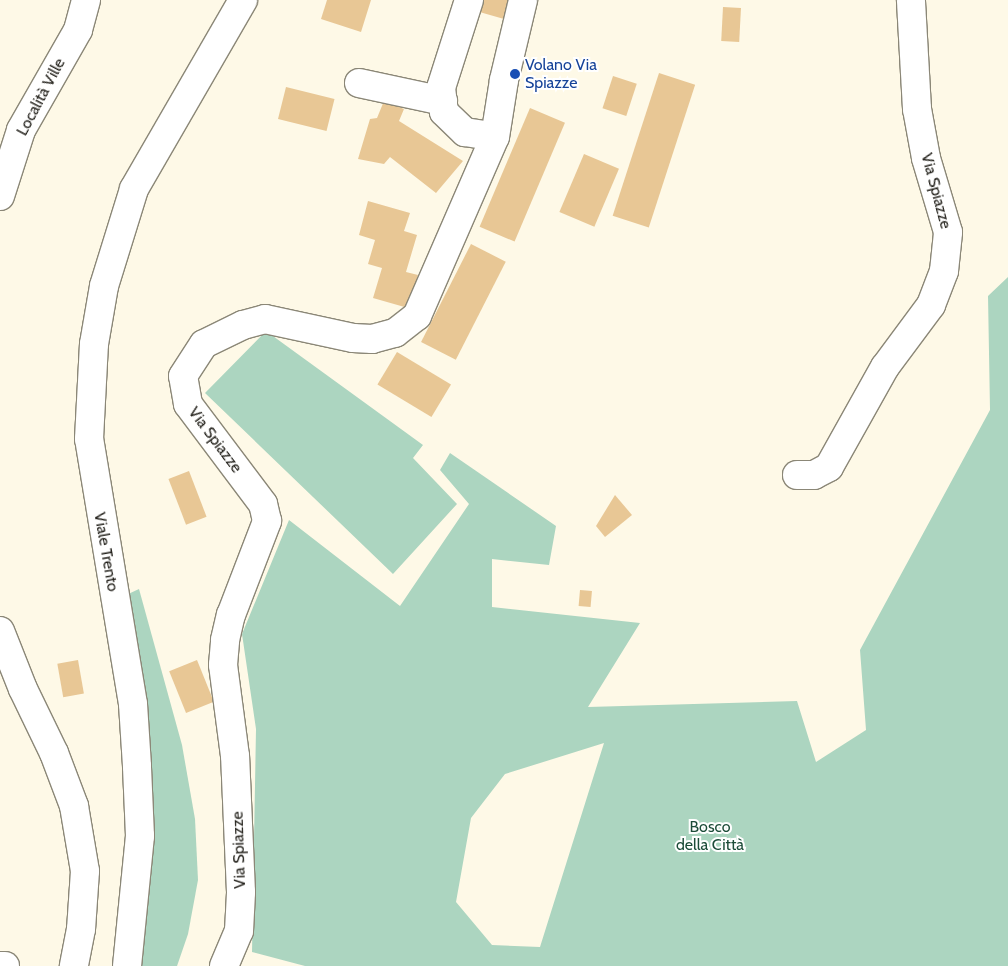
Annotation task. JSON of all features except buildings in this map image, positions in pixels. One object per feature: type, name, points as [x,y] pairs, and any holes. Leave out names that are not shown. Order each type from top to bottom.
[{"type":"street","name":"Località Ville","points":[[0,196],[21,130],[78,30],[86,0]]},
{"type":"street","name":"Viale Trento","points":[[127,966],[140,836],[133,704],[96,493],[89,439],[90,391],[94,344],[107,276],[134,189],[156,147],[243,0]]},
{"type":"street","points":[[469,0],[442,88],[444,112],[465,132],[495,137]]},
{"type":"street","name":"Via Spiazze","points":[[224,966],[239,931],[241,892],[235,756],[223,665],[225,640],[231,615],[267,521],[263,504],[188,404],[183,376],[204,344],[243,325],[265,319],[353,338],[383,336],[409,325],[425,305],[495,137],[504,80],[523,0]]},
{"type":"street","name":"Via Spiazze","points":[[797,475],[814,475],[829,467],[885,367],[931,305],[944,271],[948,232],[926,158],[916,109],[911,0]]},
{"type":"street","points":[[359,83],[443,101]]},
{"type":"street","points":[[0,631],[23,689],[54,753],[74,806],[85,871],[81,929],[74,966]]},
{"type":"street","points":[[0,966],[5,966]]},
{"type":"green space","name":"Bosco della Città","points":[[1008,277],[1008,966],[305,966],[252,952],[256,729],[242,634],[289,520],[400,606],[469,504],[440,470],[450,453],[556,526],[549,565],[492,559],[492,607],[640,623],[588,707],[797,701],[816,762],[866,730],[860,650],[990,410],[988,296]],"holes":[[[604,743],[540,947],[492,945],[456,902],[471,818],[505,774]]]},
{"type":"green space","points":[[266,331],[423,445],[413,458],[457,504],[393,574],[205,393]]},
{"type":"green space","points":[[139,589],[182,745],[195,819],[198,880],[188,934],[177,966],[139,966],[126,595]]},
{"type":"place","name":"Volano Via Spiazze","points":[[515,74]]}]
